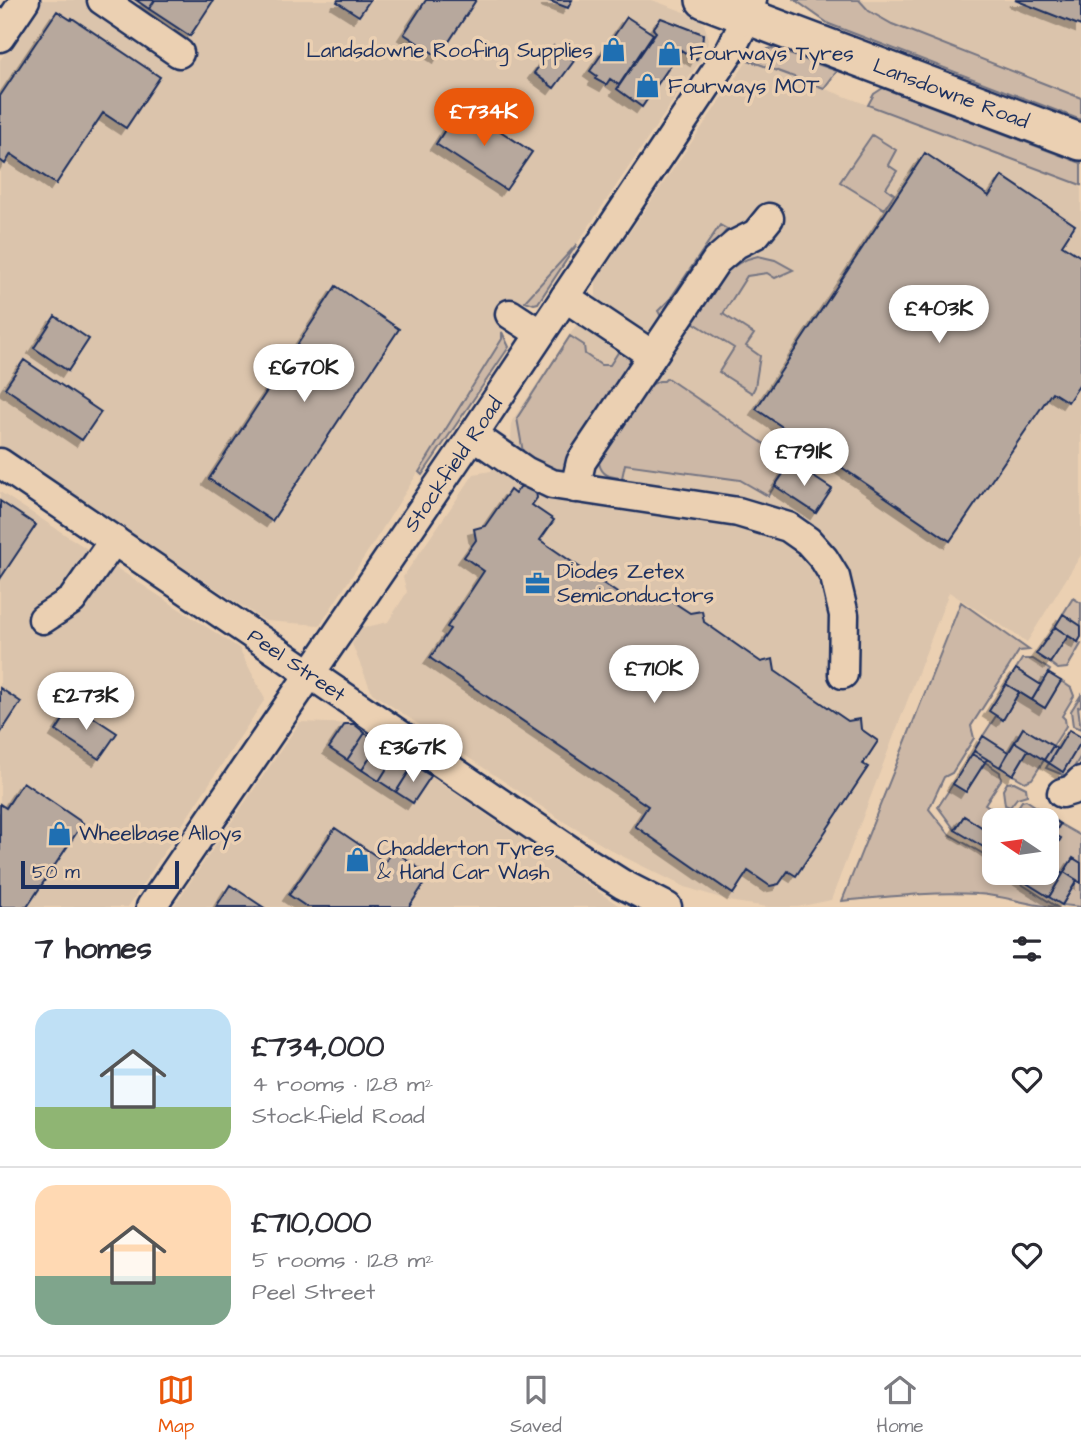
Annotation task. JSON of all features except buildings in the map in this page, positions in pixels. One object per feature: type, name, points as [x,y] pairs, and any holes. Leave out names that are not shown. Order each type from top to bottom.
[{"type":"main road","name":"Lansdowne Road","points":[[704,0],[749,8],[1081,142]]},
{"type":"street","points":[[0,37],[25,0]]},
{"type":"street","points":[[102,0],[179,53]]},
{"type":"street","name":"Stockfield Road","points":[[151,907],[725,58],[749,8]]},
{"type":"street","points":[[575,488],[581,463],[716,261],[736,244],[757,234],[769,218]]},
{"type":"street","points":[[565,297],[652,355]]},
{"type":"street","points":[[510,314],[539,334]]},
{"type":"street","points":[[472,435],[536,478],[575,488],[738,512],[788,527],[808,541],[835,577],[844,615],[843,674]]},
{"type":"street","name":"Peel Street","points":[[0,463],[584,860],[622,884],[667,907]]},
{"type":"street","points":[[43,619],[72,600],[114,540]]},
{"type":"shaded area","points":[[42,0],[652,0],[698,17],[704,24],[709,39],[704,55],[577,244],[525,301],[516,304],[502,325],[502,339],[320,625],[265,621],[0,447],[0,60]]},
{"type":"shaded area","points":[[795,0],[1081,0],[1081,120],[829,24]]},
{"type":"shaded area","points":[[795,0],[859,0],[869,11],[892,24],[1081,98],[1081,120],[829,24]]},
{"type":"shaded area","points":[[772,48],[837,71],[824,88],[748,60],[754,53]]},
{"type":"shaded area","points":[[748,60],[1081,185],[1081,555],[1027,642],[949,592],[831,900],[798,907],[768,907],[734,902],[685,887],[616,853],[566,823],[372,693],[352,644],[362,628],[388,622],[407,592],[403,577],[474,474],[491,471],[511,441],[512,421],[596,296],[596,281]]},
{"type":"shaded area","points":[[883,88],[1081,163],[1081,185],[868,105],[874,94]]},
{"type":"shaded area","points":[[872,135],[896,150],[888,165],[897,171],[886,188],[894,194],[884,209],[840,182]]},
{"type":"shaded area","points":[[720,225],[727,229],[662,318],[658,311],[670,299]]},
{"type":"shaded area","points":[[577,244],[538,303],[525,301]]},
{"type":"shaded area","points":[[758,256],[775,260],[793,270],[775,278],[767,273],[747,276],[723,314],[754,334],[746,346],[760,356],[752,393],[719,372],[734,348],[691,321],[711,290],[726,273],[735,265]]},
{"type":"shaded area","points":[[502,332],[509,347],[422,475],[419,472],[502,339]]},
{"type":"shaded area","points":[[570,336],[584,345],[585,354],[601,365],[610,365],[619,351],[632,360],[633,366],[567,468],[560,473],[524,458],[517,418]]},
{"type":"shaded area","points":[[667,378],[791,462],[768,496],[740,480],[625,464],[622,478],[602,471],[599,463],[601,458],[648,386]]},
{"type":"shaded area","points":[[0,492],[239,648],[265,699],[128,907],[0,907]]},
{"type":"shaded area","points":[[1073,598],[1081,603],[1081,626],[1063,614]]},
{"type":"shaded area","points":[[961,602],[1029,650],[1019,651],[971,726],[974,738],[952,773],[944,777],[929,809],[949,834],[982,853],[982,886],[1025,886],[1057,907],[960,893],[842,901]]},
{"type":"shaded area","points":[[1068,636],[1081,644],[1067,668],[1058,669],[1050,663]]},
{"type":"shaded area","points":[[1022,659],[1033,659],[1050,670],[1041,685],[1016,669]]},
{"type":"shaded area","points":[[1061,681],[1071,688],[1074,696],[1062,716],[1066,726],[1053,746],[1023,728],[1008,752],[983,736],[996,716],[1003,719],[1019,692],[1045,708]]},
{"type":"shaded area","points":[[1081,695],[1081,706],[1078,707],[1081,729],[1073,726],[1071,711]]},
{"type":"shaded area","points":[[300,722],[354,724],[621,907],[173,907]]},
{"type":"shaded area","points":[[1081,742],[1081,756],[1068,777],[1046,768],[1049,763],[1063,771]]},
{"type":"shaded area","points":[[1028,750],[1044,760],[1032,779],[1025,782],[1013,775]]},
{"type":"shaded area","points":[[985,762],[1000,772],[1001,780],[985,804],[991,808],[982,808],[982,827],[964,816],[955,830],[938,807],[953,784],[966,792]]},
{"type":"shaded area","points":[[1014,782],[1026,788],[1027,795],[1017,798],[1010,807],[1005,805],[1003,790],[1007,783]]},
{"type":"shaded area","points":[[1026,800],[1038,808],[1017,808]]},
{"type":"shaded area","points":[[1059,826],[1081,836],[1081,863],[1073,858],[1063,874],[1059,872]]},
{"type":"shaded area","points":[[1077,880],[1081,883],[1081,907],[1062,905]]},
{"type":"place","name":"Landsdowne Roofing Supplies","points":[[613,50]]},
{"type":"place","name":"Fourways Tyres","points":[[669,53]]},
{"type":"place","name":"Fourways MOT","points":[[648,86]]},
{"type":"place","name":"Diodes Zetex Semiconductors","points":[[537,583]]},
{"type":"place","name":"Wheelbase Alloys","points":[[59,833]]},
{"type":"place","name":"Chadderton Tyres & Hand Car Wash","points":[[357,860]]}]
